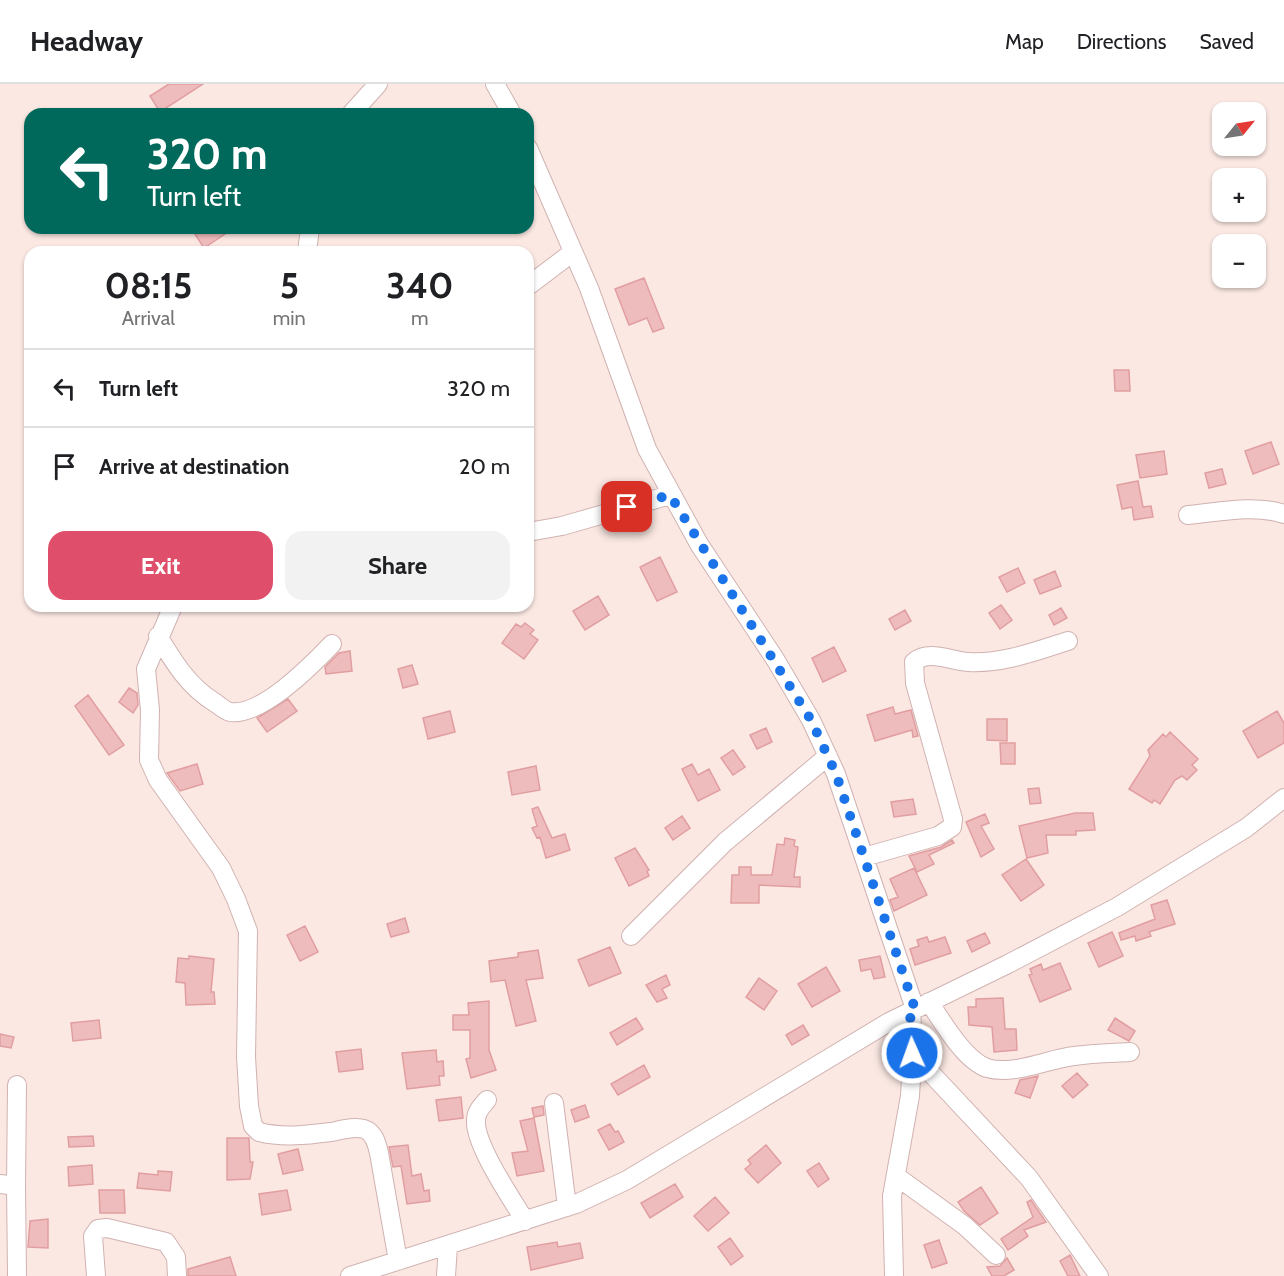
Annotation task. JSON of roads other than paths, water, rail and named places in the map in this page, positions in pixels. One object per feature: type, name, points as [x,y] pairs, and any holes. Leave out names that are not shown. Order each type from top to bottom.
[{"type":"street","points":[[356,108],[378,84]]},
{"type":"street","points":[[495,84],[509,108]]},
{"type":"street","points":[[534,162],[573,252],[647,449],[670,495],[699,544],[775,658],[811,720],[828,756],[918,1008],[912,1053],[910,1096],[892,1196],[894,1276]]},
{"type":"street","points":[[534,281],[573,252]]},
{"type":"street","points":[[534,531],[562,526],[670,495]]},
{"type":"street","points":[[1188,515],[1250,509],[1271,510],[1284,514]]},
{"type":"street","points":[[170,612],[146,669],[150,710],[149,760],[158,780],[221,868],[248,931],[246,1057],[250,1117],[253,1126],[259,1132],[268,1135],[297,1136],[353,1129],[364,1129],[369,1133],[376,1141],[379,1153],[398,1261]]},
{"type":"street","points":[[158,636],[182,676],[204,696],[229,712],[246,711],[256,706],[304,674],[332,644]]},
{"type":"street","points":[[864,857],[938,836],[952,827],[953,819],[915,682],[914,662],[928,655],[968,662],[1006,660],[1068,641]]},
{"type":"street","points":[[631,936],[725,843],[828,756]]},
{"type":"street","points":[[350,1276],[567,1207],[627,1180],[781,1086],[918,1008],[1117,906],[1245,828],[1284,798]]},
{"type":"street","points":[[918,1008],[952,1036],[971,1057],[985,1067],[1001,1071],[1074,1056],[1130,1052]]},
{"type":"street","points":[[912,1053],[1029,1178],[1099,1276]]},
{"type":"street","points":[[16,1276],[8,1185],[17,1085]]},
{"type":"street","points":[[487,1100],[478,1111],[476,1121],[478,1135],[489,1159],[525,1221]]},
{"type":"street","points":[[554,1103],[567,1207]]},
{"type":"street","points":[[896,1176],[965,1226],[996,1255]]},
{"type":"street","points":[[96,1276],[93,1236],[98,1229],[107,1228],[166,1242],[176,1257],[177,1276]]},
{"type":"street","points":[[446,1276],[448,1246]]}]
